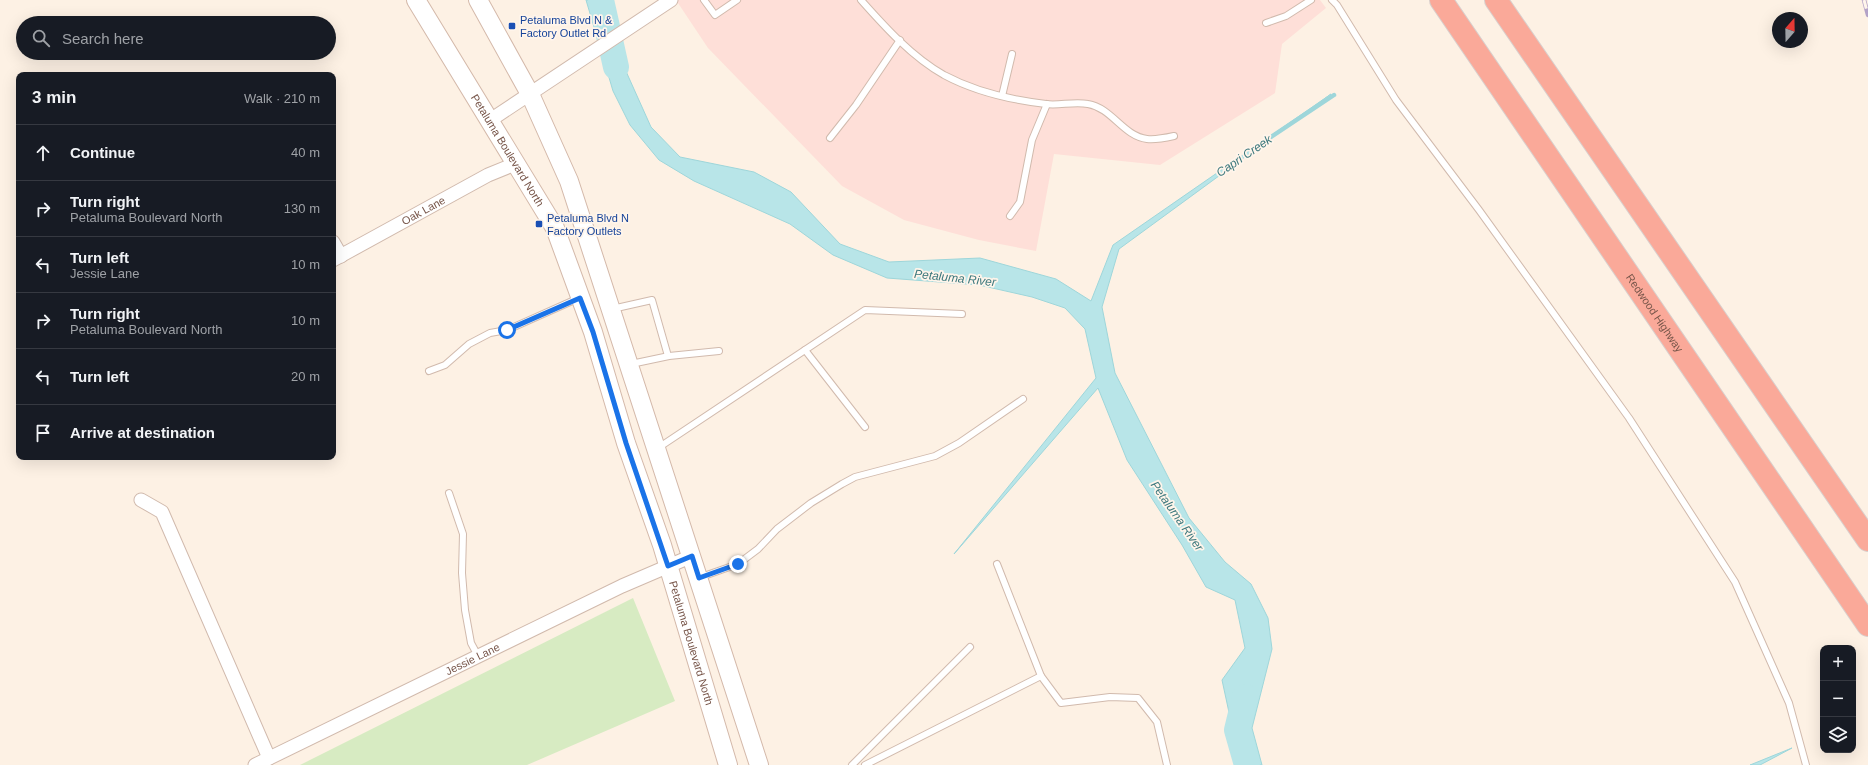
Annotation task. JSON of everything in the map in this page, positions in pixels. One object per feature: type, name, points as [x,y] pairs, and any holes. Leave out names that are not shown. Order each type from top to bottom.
[{"type":"highway","name":"Redwood Highway","points":[[1441,0],[1864,620]]},
{"type":"highway","points":[[1496,0],[1868,540]]},
{"type":"main road","name":"Petaluma Boulevard North","points":[[416,0],[555,228],[593,332],[626,443],[668,566],[728,765]]},
{"type":"main road","points":[[478,0],[530,94],[569,181],[759,765]]},
{"type":"street","points":[[489,121],[671,0]]},
{"type":"street","name":"Oak Lane","points":[[337,258],[488,175],[515,164]]},
{"type":"street","points":[[140,500],[162,512],[269,758]]},
{"type":"street","name":"Jessie Lane","points":[[255,765],[622,586],[692,556]]},
{"type":"lane","points":[[704,0],[715,15],[737,0]]},
{"type":"lane","points":[[861,0],[885,27],[915,54],[944,75],[978,90],[1047,104],[1088,104],[1100,108],[1132,134],[1145,139],[1174,136]]},
{"type":"lane","points":[[1266,23],[1286,16],[1311,0]]},
{"type":"lane","points":[[1332,0],[1337,5],[1396,100],[1479,210],[1630,418],[1735,582],[1789,703],[1806,765]]},
{"type":"lane","points":[[830,138],[856,105],[900,40]]},
{"type":"lane","points":[[1002,96],[1012,54]]},
{"type":"lane","points":[[1010,216],[1020,202],[1032,140],[1047,104]]},
{"type":"lane","points":[[430,372],[445,365],[469,344],[490,333],[507,330],[580,298]]},
{"type":"lane","points":[[611,309],[652,300],[668,356]]},
{"type":"lane","points":[[657,449],[865,310],[962,314]]},
{"type":"lane","points":[[805,350],[865,427]]},
{"type":"lane","points":[[629,364],[668,356],[719,351]]},
{"type":"lane","points":[[699,578],[738,564],[758,549],[777,529],[811,503],[842,484],[855,477],[934,456],[959,443],[1023,400]]},
{"type":"lane","points":[[448,493],[463,534],[462,573],[465,610],[471,643],[478,656]]},
{"type":"lane","points":[[996,564],[1041,676],[1061,703],[1110,697],[1138,698],[1156,722],[1167,765]]},
{"type":"lane","points":[[852,765],[970,646]]},
{"type":"lane","points":[[865,765],[1041,676]]},
{"type":"shaded area","points":[[676,0],[1320,0],[1326,8],[1282,44],[1275,93],[1160,165],[1054,154],[1036,251],[979,240],[904,220],[842,186],[708,48]]},
{"type":"green space","points":[[633,598],[675,701],[527,765],[300,765]]},
{"type":"water","points":[[586,0],[594,0],[651,127],[680,157],[754,172],[791,192],[840,244],[889,262],[980,258],[1056,279],[1091,301],[1113,245],[1331,94],[1119,249],[1102,307],[1115,373],[1189,518],[1225,562],[1251,584],[1268,618],[1272,649],[1252,728],[1262,765],[1252,765],[1230,717],[1222,680],[1245,648],[1235,600],[1206,587],[1182,545],[1127,460],[1098,388],[954,554],[1096,378],[1085,329],[1065,308],[1032,297],[979,285],[887,278],[833,255],[790,224],[694,181],[659,160],[630,125],[613,91]]},
{"type":"water","points":[[1792,748],[1760,765],[1750,765]]},
{"type":"pier","points":[[607,25],[622,59],[605,70],[594,34]]},
{"type":"waterway","name":"Petaluma River","points":[[601,0],[616,67]]},
{"type":"waterway","name":"Capri Creek","points":[[1265,141],[1334,95]]},
{"type":"waterway","name":"Petaluma River","points":[[1245,697],[1237,730],[1247,765]]},
{"type":"railway","points":[[1864,0],[1868,15]]},
{"type":"place","name":"Petaluma Blvd N & Factory Outlet Rd","points":[[512,26]]},
{"type":"place","name":"Petaluma Blvd N Factory Outlets","points":[[539,224]]},
{"type":"route","points":[[507,330],[546,311],[580,298],[593,332],[626,443],[668,566],[692,556],[699,578],[738,564]]}]
